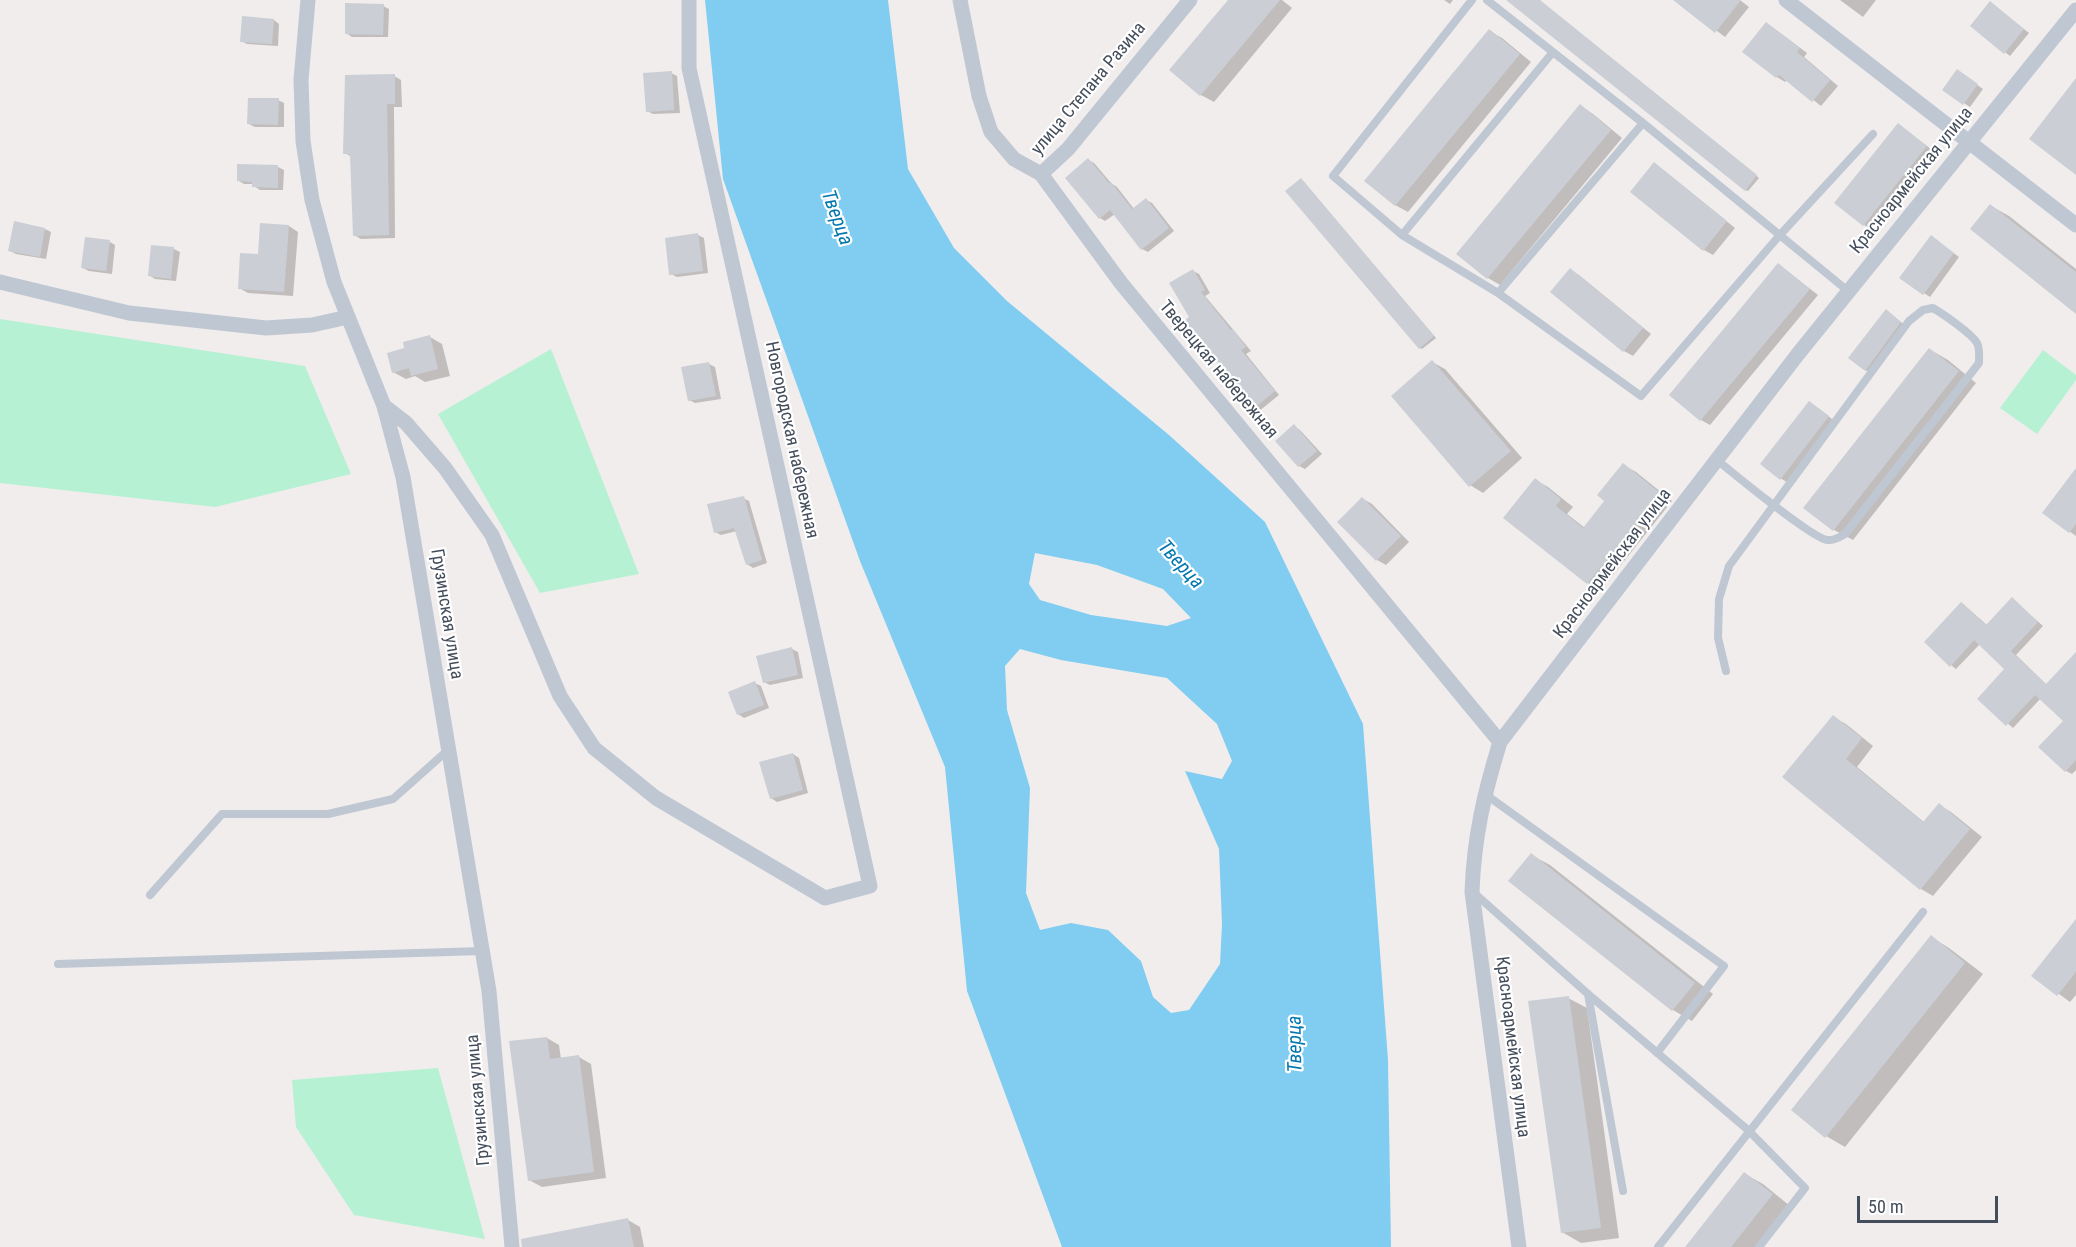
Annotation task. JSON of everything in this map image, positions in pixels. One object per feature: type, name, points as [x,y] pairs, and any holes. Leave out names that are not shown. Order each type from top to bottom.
[{"type":"street","name":"Грузинская улица","points":[[308,0],[301,80],[303,141],[312,200],[334,282],[384,406],[403,477],[489,991],[512,1247]]},
{"type":"street","name":"Новгородская набережная","points":[[384,406],[406,423],[445,468],[492,535],[560,696],[594,748],[656,798],[825,898],[870,886],[689,68],[689,0]]},
{"type":"street","name":"Тверецкая набережная","points":[[960,0],[980,96],[991,132],[1014,159],[1041,174],[1121,282],[1500,742]]},
{"type":"street","name":"улица Степана Разина","points":[[1041,174],[1068,150],[1190,0]]},
{"type":"street","points":[[1786,0],[2076,225]]},
{"type":"street","name":"Красноармейская улица","points":[[1519,1247],[1472,892],[1473,859],[1484,793],[1500,742],[1848,291],[2076,10]]},
{"type":"street","points":[[0,282],[129,313],[266,328],[312,325],[348,317]]},
{"type":"lane","points":[[1472,0],[1333,176],[1402,235],[1498,293],[1641,396],[1779,236],[1873,134]]},
{"type":"lane","points":[[1487,0],[1643,123],[1848,291]]},
{"type":"lane","points":[[1402,235],[1553,52]]},
{"type":"lane","points":[[1498,293],[1643,123]]},
{"type":"lane","points":[[1717,460],[1774,504],[1826,540],[1835,539],[1845,534],[1979,363],[1976,342],[1933,308],[1923,310],[1909,321],[1774,504],[1729,566],[1719,599],[1718,638],[1726,671]]},
{"type":"lane","points":[[150,895],[222,814],[328,814],[393,799],[448,750]]},
{"type":"lane","points":[[1484,793],[1724,966],[1658,1053]]},
{"type":"lane","points":[[1472,892],[1748,1130],[1805,1188],[1759,1247]]},
{"type":"lane","points":[[1658,1247],[1748,1130],[1923,912]]},
{"type":"lane","points":[[58,964],[482,951]]},
{"type":"lane","points":[[1588,994],[1623,1191]]},
{"type":"green space","points":[[0,319],[305,366],[351,474],[215,507],[0,483]]},
{"type":"green space","points":[[551,349],[639,574],[540,593],[438,414]]},
{"type":"green space","points":[[2043,350],[2076,375],[2076,380],[2037,434],[2000,408]]},
{"type":"green space","points":[[438,1068],[485,1239],[354,1215],[296,1127],[292,1080]]},
{"type":"water","name":"Тверца","points":[[705,0],[888,0],[908,169],[954,248],[1007,301],[1169,435],[1265,522],[1363,724],[1388,1060],[1391,1247],[1062,1247],[967,991],[945,767],[860,561],[723,179]],"holes":[[[1035,553],[1097,565],[1163,589],[1191,618],[1167,626],[1091,615],[1040,600],[1029,584]],[[1020,649],[1061,660],[1167,678],[1217,724],[1232,761],[1222,779],[1185,771],[1219,849],[1222,924],[1220,964],[1189,1010],[1171,1013],[1153,997],[1141,961],[1108,930],[1071,923],[1040,930],[1026,893],[1030,788],[1007,710],[1005,666]]]},
{"type":"building","points":[[1228,0],[1280,0],[1200,96],[1169,70]]},
{"type":"building","points":[[1506,0],[1540,0],[1757,175],[1745,191]]},
{"type":"building","points":[[1673,0],[1741,0],[1715,33]]},
{"type":"building","points":[[1990,1],[2024,29],[2004,54],[1970,26]]},
{"type":"building","points":[[345,3],[384,4],[383,35],[345,34]]},
{"type":"building","points":[[242,16],[274,19],[272,44],[240,42]]},
{"type":"building","points":[[1766,22],[1800,48],[1797,52],[1830,80],[1812,102],[1779,75],[1776,78],[1742,52]]},
{"type":"building","points":[[1489,29],[1520,54],[1395,206],[1364,181]]},
{"type":"building","points":[[1957,69],[1978,84],[1963,105],[1942,90]]},
{"type":"building","points":[[672,71],[674,110],[646,112],[643,73]]},
{"type":"building","points":[[395,74],[395,104],[387,104],[389,235],[353,236],[350,154],[343,154],[345,75]]},
{"type":"building","points":[[2076,78],[2076,175],[2029,139]]},
{"type":"building","points":[[248,98],[279,98],[278,125],[247,124]]},
{"type":"building","points":[[1580,104],[1611,130],[1487,279],[1456,254]]},
{"type":"building","points":[[1898,123],[1927,146],[1863,226],[1834,203]]},
{"type":"building","points":[[1088,158],[1132,209],[1146,198],[1169,228],[1141,250],[1110,210],[1099,219],[1065,178]]},
{"type":"building","points":[[1654,162],[1727,221],[1703,251],[1630,192]]},
{"type":"building","points":[[237,164],[278,165],[278,188],[252,187],[252,182],[237,181]]},
{"type":"building","points":[[1301,178],[1434,336],[1419,349],[1285,191]]},
{"type":"building","points":[[1990,204],[2076,272],[2076,314],[1970,229]]},
{"type":"building","points":[[14,221],[45,228],[40,257],[8,251]]},
{"type":"building","points":[[260,223],[289,225],[284,292],[238,289],[240,253],[258,254]]},
{"type":"building","points":[[698,233],[703,271],[669,275],[665,238]]},
{"type":"building","points":[[1931,235],[1954,253],[1923,295],[1899,278]]},
{"type":"building","points":[[85,237],[110,240],[106,271],[81,268]]},
{"type":"building","points":[[151,245],[174,247],[171,279],[148,276]]},
{"type":"building","points":[[1778,263],[1810,289],[1700,421],[1669,395]]},
{"type":"building","points":[[1570,268],[1643,328],[1623,352],[1550,292]]},
{"type":"building","points":[[1193,269],[1205,290],[1201,292],[1231,330],[1233,329],[1246,347],[1241,350],[1275,391],[1252,410],[1234,389],[1237,387],[1198,335],[1194,337],[1182,323],[1189,317],[1169,283]]},
{"type":"building","points":[[1886,309],[1901,322],[1865,371],[1848,358]]},
{"type":"building","points":[[430,335],[438,369],[411,376],[409,368],[392,373],[387,353],[404,348],[403,342]]},
{"type":"building","points":[[1929,348],[1959,371],[1833,531],[1803,508]]},
{"type":"building","points":[[1432,360],[1511,451],[1469,487],[1391,396]]},
{"type":"building","points":[[709,362],[716,396],[688,401],[681,367]]},
{"type":"building","points":[[1809,401],[1829,416],[1780,480],[1760,464]]},
{"type":"building","points":[[1294,424],[1317,451],[1298,467],[1275,441]]},
{"type":"building","points":[[1623,463],[1660,493],[1587,584],[1503,518],[1535,478],[1561,499],[1556,506],[1583,528],[1604,501],[1597,495]]},
{"type":"building","points":[[2076,468],[2076,524],[2069,533],[2042,513]]},
{"type":"building","points":[[744,496],[762,560],[746,565],[734,528],[714,533],[707,504]]},
{"type":"building","points":[[1362,497],[1401,536],[1376,561],[1337,522]]},
{"type":"building","points":[[2012,597],[2038,622],[2011,651],[2046,684],[2076,652],[2076,760],[2065,772],[2038,747],[2063,721],[2035,695],[2006,726],[1977,699],[2004,669],[1974,640],[1950,667],[1924,642],[1961,602],[1986,625]]},
{"type":"building","points":[[792,647],[798,675],[763,683],[756,656]]},
{"type":"building","points":[[755,681],[764,705],[737,715],[728,692]]},
{"type":"building","points":[[1833,715],[1862,738],[1846,759],[1923,822],[1939,803],[1970,829],[1920,890],[1782,777]]},
{"type":"building","points":[[793,753],[803,790],[770,799],[759,762]]},
{"type":"building","points":[[1531,853],[1695,983],[1672,1011],[1508,881]]},
{"type":"building","points":[[2076,919],[2076,972],[2057,996],[2031,976]]},
{"type":"building","points":[[1931,935],[1965,963],[1825,1138],[1791,1110]]},
{"type":"building","points":[[1569,996],[1601,1228],[1561,1233],[1528,1001]]},
{"type":"building","points":[[547,1037],[550,1059],[579,1055],[594,1172],[528,1181],[509,1041]]},
{"type":"building","points":[[1744,1172],[1773,1194],[1731,1247],[1685,1247]]},
{"type":"building","points":[[628,1218],[634,1247],[522,1247],[521,1239]]}]
